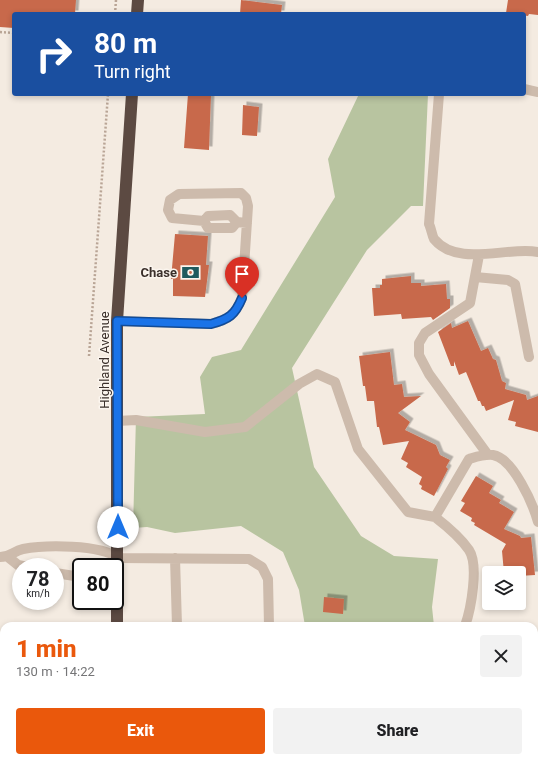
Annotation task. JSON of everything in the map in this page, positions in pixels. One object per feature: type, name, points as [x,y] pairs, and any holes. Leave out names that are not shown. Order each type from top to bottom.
[{"type":"highway","points":[[137,12],[138,0]]},
{"type":"highway","name":"Highland Avenue","points":[[115,558],[117,321],[132,96]]},
{"type":"highway","name":"Highland Avenue","points":[[116,610],[117,622]]},
{"type":"street","points":[[526,89],[538,92]]},
{"type":"street","points":[[439,96],[429,224],[434,238],[452,251],[478,255],[525,250],[538,252]]},
{"type":"street","points":[[117,321],[211,324],[224,320],[237,311],[242,298],[242,222],[248,206],[246,198],[241,193],[179,194],[170,200],[168,210],[172,218],[204,222],[208,228],[232,228],[242,222]]},
{"type":"street","points":[[478,255],[470,303],[425,333],[420,343],[420,355],[429,374],[488,455]]},
{"type":"street","points":[[474,277],[508,280],[515,284],[529,357]]},
{"type":"street","points":[[117,421],[136,420],[206,432],[245,427],[299,384],[317,374],[335,382],[358,449],[408,512],[436,517],[456,534],[470,551],[474,567],[470,606],[465,622]]},
{"type":"street","points":[[436,517],[469,459],[479,456],[494,455],[508,465],[523,484],[538,522]]},
{"type":"street","points":[[4,557],[20,549],[81,548],[108,551],[112,558]]},
{"type":"street","points":[[124,561],[175,558],[249,559],[262,567],[268,579],[269,622]]},
{"type":"street","points":[[175,558],[177,622]]},
{"type":"path","points":[[115,12],[116,0]]},
{"type":"path","points":[[0,32],[12,33]]},
{"type":"path","points":[[89,356],[108,96]]},
{"type":"green space","points":[[358,96],[428,96],[423,206],[411,206],[367,250],[292,368],[314,467],[361,536],[394,556],[438,559],[432,607],[434,622],[304,622],[299,590],[283,552],[241,526],[175,533],[147,527],[133,528],[136,417],[205,414],[200,377],[212,357],[241,350],[335,197],[328,159]]},
{"type":"building","points":[[0,0],[76,0],[75,12],[12,12],[12,28],[0,27]]},
{"type":"building","points":[[241,0],[282,5],[281,12],[240,12]]},
{"type":"building","points":[[508,0],[538,0],[538,15],[529,14],[528,16],[526,16],[526,12],[506,12]]},
{"type":"building","points":[[188,96],[211,96],[209,150],[184,148]]},
{"type":"building","points":[[243,105],[259,107],[257,136],[242,135]]},
{"type":"building","name":"Chase","points":[[175,234],[208,236],[206,265],[209,265],[205,297],[173,296],[173,279],[171,279]]},
{"type":"building","points":[[411,276],[411,283],[421,283],[421,286],[446,284],[447,299],[450,299],[450,308],[433,320],[431,317],[402,319],[401,314],[374,316],[372,288],[380,288],[380,285],[382,285],[382,279]]},
{"type":"building","points":[[468,321],[481,351],[488,348],[493,359],[496,360],[502,381],[506,383],[505,389],[526,395],[527,400],[538,396],[538,432],[515,426],[516,422],[508,420],[514,400],[486,411],[480,401],[478,401],[466,372],[459,375],[454,361],[454,366],[451,366],[438,332],[451,323],[452,328]]},
{"type":"building","points":[[390,352],[394,385],[402,384],[404,397],[421,396],[398,413],[410,422],[405,430],[436,445],[440,455],[450,460],[446,467],[448,469],[434,496],[421,489],[422,486],[419,484],[422,477],[406,467],[408,463],[401,459],[409,441],[383,445],[379,427],[377,427],[374,401],[367,401],[365,386],[363,386],[359,356]]},
{"type":"building","points":[[476,476],[493,486],[489,493],[501,500],[499,503],[514,512],[504,529],[520,536],[521,538],[531,537],[535,575],[526,576],[526,566],[503,566],[502,551],[506,544],[474,525],[475,523],[471,521],[472,518],[460,511],[465,503],[461,501]]},
{"type":"building","points":[[324,597],[344,599],[343,614],[323,612]]},
{"type":"place","name":"Chase","points":[[190,272]]},
{"type":"route","points":[[118,527],[117,321],[211,324],[224,320],[237,311],[242,298]]}]
